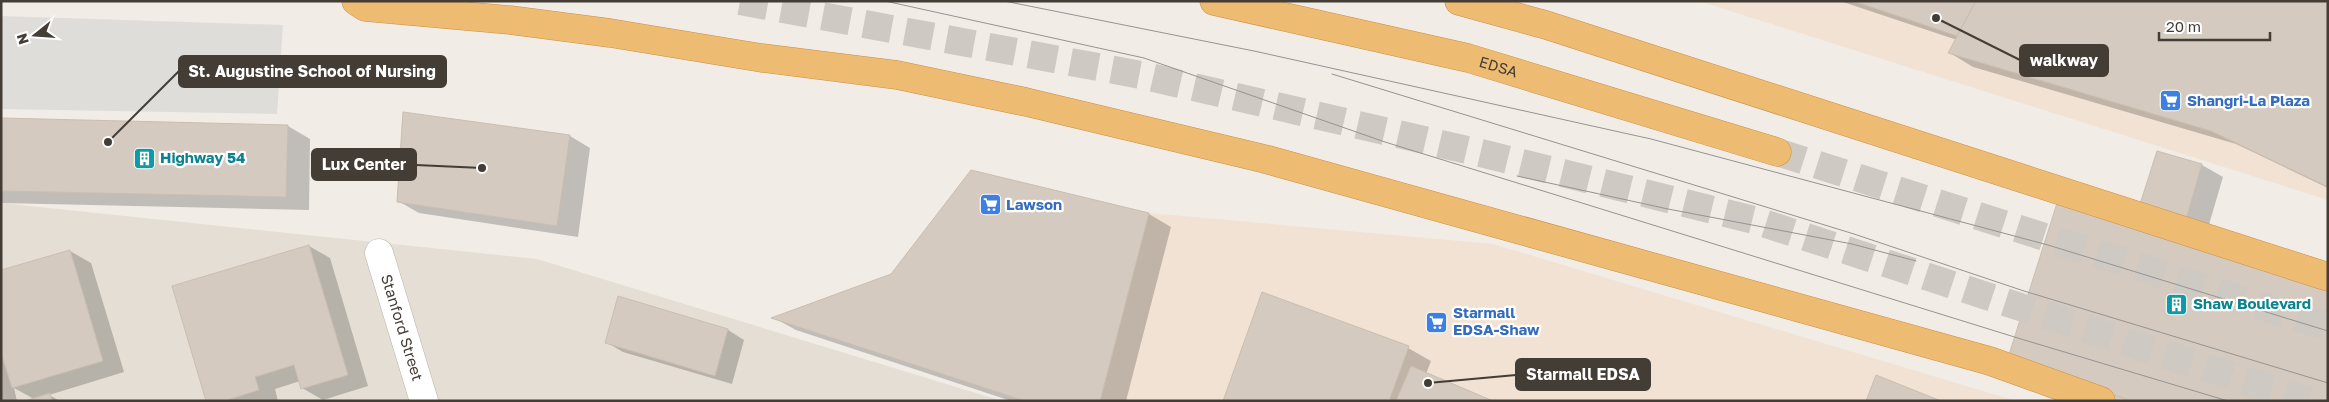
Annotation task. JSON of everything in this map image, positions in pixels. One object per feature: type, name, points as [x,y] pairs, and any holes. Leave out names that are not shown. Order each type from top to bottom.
[{"type":"highway","points":[[356,1],[365,7],[556,26],[762,58],[897,75],[1026,102],[1265,159],[1981,358],[2101,401]]},
{"type":"highway","name":"EDSA","points":[[1214,1],[1468,58],[1777,152]]},
{"type":"highway","points":[[1458,1],[1546,25],[2328,277]]},
{"type":"street","name":"Stanford Street","points":[[378,254],[424,401]]},
{"type":"shaded area","name":"Shangri-La Plaza","points":[[1699,1],[2328,1],[2328,200]]},
{"type":"shaded area","points":[[1,16],[283,25],[277,114],[1,109]]},
{"type":"shaded area","points":[[1,203],[537,259],[1002,401],[1,401]]},
{"type":"shaded area","name":"Starmall EDSA-Shaw","points":[[1149,213],[1493,244],[2016,401],[1100,401]]},
{"type":"building","points":[[1853,1],[1976,1],[1957,36]]},
{"type":"building","name":"Shangri-La Plaza","points":[[1976,1],[2328,1],[2328,187],[2211,131],[1948,53]]},
{"type":"building","points":[[403,112],[570,135],[557,226],[397,202]]},
{"type":"building","name":"Highway 54","points":[[1,118],[288,125],[286,197],[1,191]]},
{"type":"building","points":[[2157,151],[2202,164],[2181,237],[2134,223]]},
{"type":"building","points":[[971,170],[1149,213],[1100,401],[1025,401],[771,318],[891,274]]},
{"type":"building","name":"Shaw Boulevard","points":[[2058,200],[2328,281],[2328,401],[2132,401],[2007,361]]},
{"type":"building","points":[[309,245],[348,375],[301,389],[294,365],[255,377],[259,390],[224,401],[206,401],[172,286]]},
{"type":"building","points":[[70,250],[103,361],[12,388],[1,353],[1,270]]},
{"type":"building","points":[[1262,292],[1409,346],[1389,401],[1223,401]]},
{"type":"building","points":[[618,296],[728,329],[715,376],[605,343]]},
{"type":"building","points":[[1411,366],[1493,401],[1396,401]]},
{"type":"building","points":[[1876,375],[1941,401],[1866,401]]},
{"type":"building","points":[[2102,391],[2132,401],[2099,401]]},
{"type":"building","points":[[50,393],[52,401],[25,401]]},
{"type":"tunnel","points":[[740,1],[1141,75],[1489,155],[1754,220],[2308,401]]},
{"type":"tunnel","points":[[1777,152],[2328,327]]},
{"type":"tram line","points":[[885,1],[1144,58],[1385,142],[2021,339],[2228,401]]},
{"type":"tram line","points":[[1004,1],[1254,51],[1651,139],[2048,245],[2328,331]]},
{"type":"tram line","points":[[1332,74],[1854,234],[2024,291],[2328,383]]},
{"type":"tram line","points":[[1517,176],[1668,209],[1852,244],[1916,261]]},
{"type":"place","name":"walkway","points":[[1936,18]]},
{"type":"place","name":"Shangri-La Plaza","points":[[2171,101]]},
{"type":"place","name":"St. Augustine School of Nursing","points":[[108,142]]},
{"type":"place","name":"Highway 54","points":[[144,158]]},
{"type":"place","name":"Lux Center","points":[[482,168]]},
{"type":"place","name":"Lawson","points":[[990,205]]},
{"type":"place","name":"Shaw Boulevard","points":[[2177,304]]},
{"type":"place","name":"Starmall EDSA-Shaw","points":[[1437,322]]},
{"type":"place","name":"Starmall EDSA","points":[[1428,383]]}]
